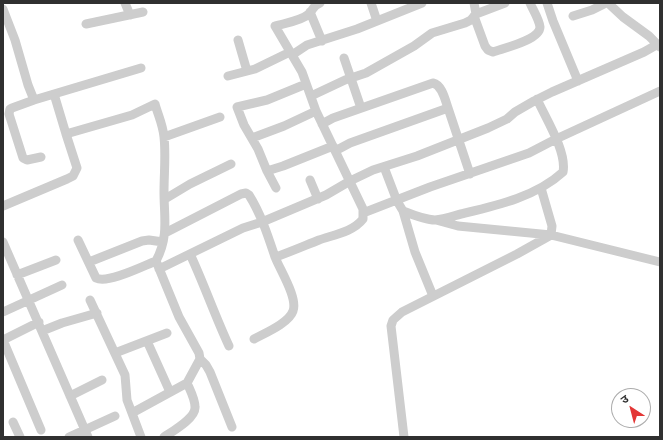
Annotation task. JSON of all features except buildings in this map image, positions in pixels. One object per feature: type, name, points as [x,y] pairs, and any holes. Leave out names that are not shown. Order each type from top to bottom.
[{"type":"street","points":[[125,3],[130,15]]},
{"type":"street","points":[[276,257],[352,227],[363,220],[363,209],[316,111],[302,72],[275,26],[295,21],[308,15],[314,5],[320,3]]},
{"type":"street","points":[[371,3],[377,21]]},
{"type":"street","points":[[228,76],[255,69],[307,45],[377,21],[422,3]]},
{"type":"street","points":[[474,3],[475,15],[486,46],[488,50],[493,52],[536,35],[540,28],[530,3]]},
{"type":"street","points":[[311,96],[386,63],[432,33],[465,23],[475,15],[505,3]]},
{"type":"street","points":[[547,3],[578,81]]},
{"type":"street","points":[[78,240],[96,278],[100,280],[110,279],[190,254],[244,228],[318,199],[350,180],[459,140],[507,119],[515,112],[537,99],[659,45],[607,3],[573,16]]},
{"type":"street","points":[[3,9],[15,40],[34,100]]},
{"type":"street","points":[[86,24],[143,12]]},
{"type":"street","points":[[310,12],[322,41]]},
{"type":"street","points":[[238,40],[247,72]]},
{"type":"street","points":[[344,58],[362,108]]},
{"type":"street","points":[[41,157],[27,160],[23,158],[9,114],[10,109],[34,100],[141,68]]},
{"type":"street","points":[[322,124],[333,118],[433,83],[436,84],[440,88],[448,108],[470,174]]},
{"type":"street","points":[[276,188],[258,149],[244,125],[237,107],[267,100],[306,84]]},
{"type":"street","points":[[363,212],[529,153],[556,138],[660,91]]},
{"type":"street","points":[[3,206],[73,176],[77,168],[54,94]]},
{"type":"street","points":[[435,220],[511,201],[541,188],[564,172],[564,159],[556,138],[537,99]]},
{"type":"street","points":[[66,134],[132,115],[155,104],[164,137],[164,238],[157,265],[179,317],[199,353],[200,359],[210,372],[232,427]]},
{"type":"street","points":[[267,171],[448,108]]},
{"type":"street","points":[[252,138],[284,126],[316,111]]},
{"type":"street","points":[[164,137],[220,117]]},
{"type":"street","points":[[164,199],[190,184],[231,164]]},
{"type":"street","points":[[384,167],[397,201],[403,212],[415,252],[433,296]]},
{"type":"street","points":[[310,180],[318,199]]},
{"type":"street","points":[[541,188],[552,226],[551,235]]},
{"type":"street","points":[[89,262],[142,241],[164,238],[241,194],[246,193],[254,201],[268,233],[276,257],[291,292],[294,304],[293,311],[289,317],[281,324],[254,339]]},
{"type":"street","points":[[403,212],[421,218],[458,226],[551,235],[660,262]]},
{"type":"street","points":[[404,437],[391,326],[393,320],[402,312],[551,235]]},
{"type":"street","points":[[4,244],[41,326],[86,433]]},
{"type":"street","points":[[190,254],[229,346]]},
{"type":"street","points":[[17,275],[56,260]]},
{"type":"street","points":[[3,312],[62,285]]},
{"type":"street","points":[[90,300],[126,375],[127,400],[141,437]]},
{"type":"street","points":[[42,430],[3,340],[41,326],[97,313]]},
{"type":"street","points":[[115,353],[167,334]]},
{"type":"street","points":[[147,341],[170,392]]},
{"type":"street","points":[[132,413],[187,383],[200,359]]},
{"type":"street","points":[[70,396],[102,380]]},
{"type":"street","points":[[164,437],[189,420],[195,410],[187,383]]},
{"type":"street","points":[[69,437],[86,433],[115,416]]},
{"type":"street","points":[[13,422],[20,437]]}]
